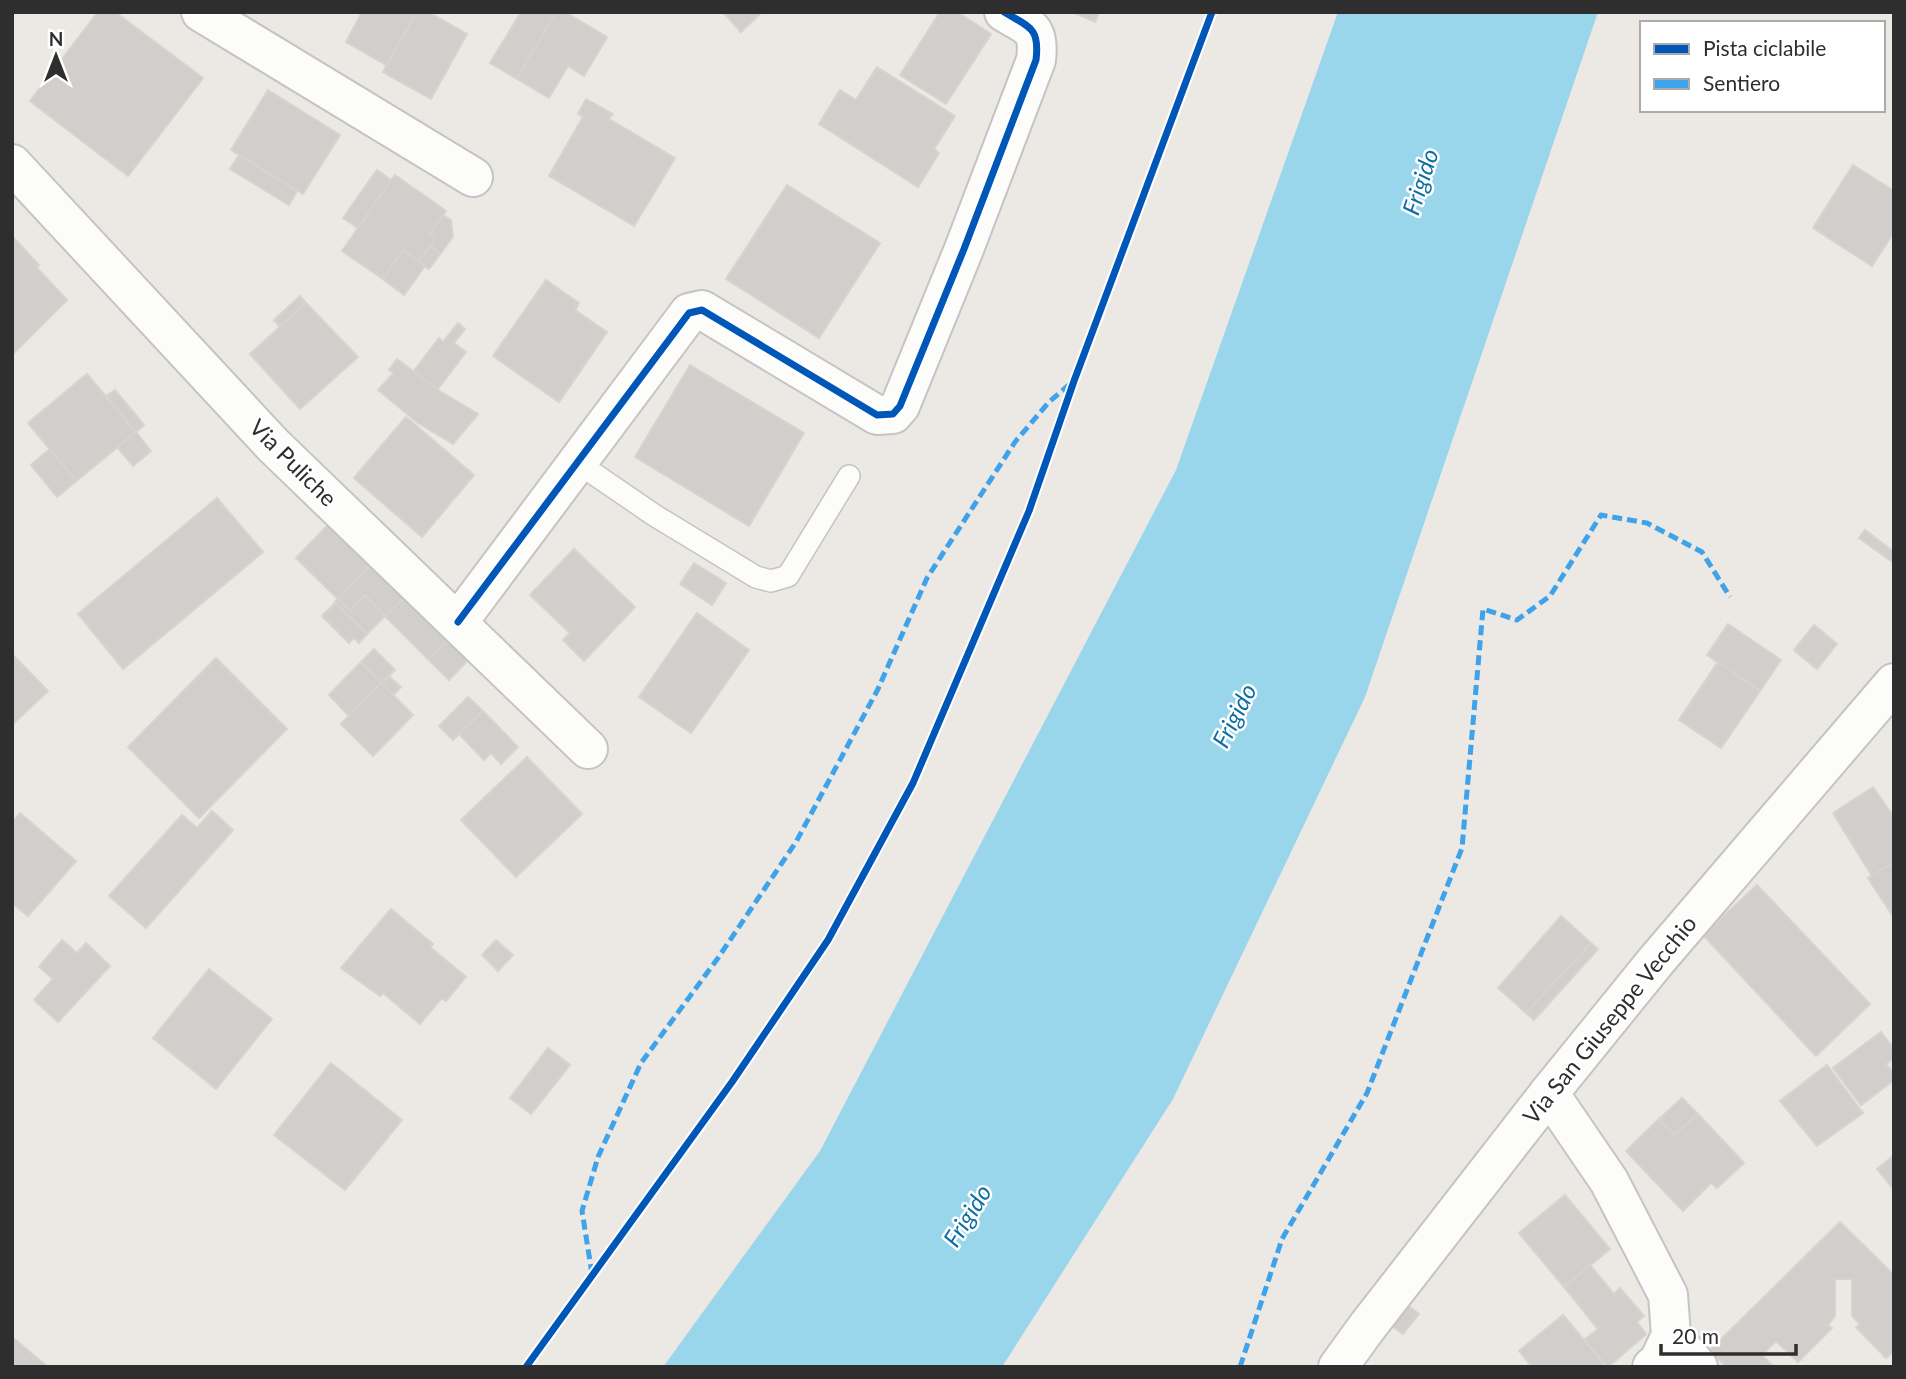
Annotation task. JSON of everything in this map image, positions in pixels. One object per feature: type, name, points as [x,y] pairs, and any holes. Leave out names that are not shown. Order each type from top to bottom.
[{"type":"street","points":[[201,12],[473,177]]},
{"type":"street","points":[[458,622],[689,313],[702,310],[877,415],[893,414],[900,406],[964,249],[1036,60],[1038,41],[1030,28],[1004,12]]},
{"type":"street","name":"Via Puliche","points":[[12,164],[273,445],[587,749]]},
{"type":"street","name":"Via San Giuseppe Vecchio","points":[[1338,1367],[1549,1093],[1656,961],[1894,683]]},
{"type":"street","points":[[1549,1093],[1609,1181],[1668,1295],[1662,1351],[1698,1367]]},
{"type":"lane","points":[[578,463],[654,515],[756,577],[771,581],[788,576],[849,476]]},
{"type":"water","name":"Frigido","points":[[1338,12],[1598,12],[1365,697],[1173,1099],[1002,1367],[663,1367],[820,1151],[1176,470]]},
{"type":"building","points":[[98,12],[115,12],[203,78],[128,176],[30,101]]},
{"type":"building","points":[[362,12],[417,12],[386,65],[346,42]]},
{"type":"building","points":[[417,12],[428,12],[467,34],[431,99],[383,72]]},
{"type":"building","points":[[521,12],[556,12],[517,79],[490,63]]},
{"type":"building","points":[[556,12],[565,12],[607,37],[584,76],[568,66],[549,98],[517,79]]},
{"type":"building","points":[[723,12],[762,12],[741,32]]},
{"type":"building","points":[[940,12],[957,12],[991,34],[946,104],[900,75]]},
{"type":"building","points":[[1072,12],[1099,12],[1095,22]]},
{"type":"building","points":[[877,67],[955,116],[934,149],[939,153],[918,187],[819,124],[840,90],[856,100]]},
{"type":"building","points":[[268,90],[340,135],[303,194],[231,150]]},
{"type":"building","points":[[586,99],[613,114],[609,119],[675,158],[634,226],[549,176],[583,117],[578,114]]},
{"type":"building","points":[[239,155],[297,191],[289,205],[230,169]]},
{"type":"building","points":[[1853,165],[1894,191],[1894,232],[1872,266],[1813,228]]},
{"type":"building","points":[[377,170],[391,180],[358,228],[343,218]]},
{"type":"building","points":[[395,175],[446,211],[430,233],[436,237],[419,262],[403,250],[383,279],[342,251]]},
{"type":"building","points":[[787,185],[880,243],[819,338],[726,279]]},
{"type":"building","points":[[443,215],[451,220],[453,237],[440,254],[430,246],[436,237],[430,233]]},
{"type":"building","points":[[12,236],[67,300],[12,355]]},
{"type":"building","points":[[430,246],[440,254],[429,269],[419,262]]},
{"type":"building","points":[[403,250],[425,266],[404,295],[383,279]]},
{"type":"building","points":[[546,280],[579,303],[575,310],[607,332],[559,402],[493,356]]},
{"type":"building","points":[[300,296],[306,303],[280,327],[274,320]]},
{"type":"building","points":[[306,303],[358,357],[300,409],[250,354]]},
{"type":"building","points":[[458,323],[465,329],[454,343],[466,352],[437,390],[413,372],[439,338],[443,342]]},
{"type":"building","points":[[397,359],[438,390],[478,414],[453,444],[418,423],[378,390],[394,373],[389,370]]},
{"type":"building","points":[[690,365],[804,433],[749,526],[635,457]]},
{"type":"building","points":[[87,374],[136,432],[76,481],[28,423]]},
{"type":"building","points":[[115,390],[144,425],[136,432],[106,396]]},
{"type":"building","points":[[406,417],[474,475],[422,537],[354,478]]},
{"type":"building","points":[[136,432],[151,451],[133,466],[117,447]]},
{"type":"building","points":[[50,449],[76,481],[57,497],[31,465]]},
{"type":"building","points":[[217,498],[263,552],[123,669],[78,614]]},
{"type":"building","points":[[333,520],[374,561],[338,599],[296,558]]},
{"type":"building","points":[[1865,530],[1894,552],[1891,561],[1859,538]]},
{"type":"building","points":[[574,549],[635,607],[584,661],[563,640],[570,633],[530,595]]},
{"type":"building","points":[[374,561],[409,594],[385,616],[365,595],[350,611],[338,599]]},
{"type":"building","points":[[694,563],[726,583],[712,605],[680,584]]},
{"type":"building","points":[[409,594],[452,636],[428,659],[385,616]]},
{"type":"building","points":[[365,595],[385,616],[367,634],[335,602],[338,599],[350,611]]},
{"type":"building","points":[[335,603],[367,634],[359,643],[354,638],[349,643],[322,616]]},
{"type":"building","points":[[697,613],[749,650],[691,733],[639,697]]},
{"type":"building","points":[[1728,624],[1781,660],[1760,691],[1707,655]]},
{"type":"building","points":[[1814,625],[1837,644],[1817,669],[1794,650]]},
{"type":"building","points":[[452,636],[472,656],[449,680],[428,659]]},
{"type":"building","points":[[374,649],[395,670],[381,683],[361,662]]},
{"type":"building","points":[[12,654],[48,691],[12,725]]},
{"type":"building","points":[[216,658],[287,729],[199,818],[128,747]]},
{"type":"building","points":[[361,662],[381,683],[349,716],[329,695]]},
{"type":"building","points":[[1718,662],[1760,691],[1721,748],[1679,720]]},
{"type":"building","points":[[389,676],[401,687],[393,695],[381,683]]},
{"type":"building","points":[[381,683],[413,715],[373,756],[341,724]]},
{"type":"building","points":[[468,697],[483,711],[453,740],[439,726]]},
{"type":"building","points":[[483,711],[518,747],[501,764],[491,753],[484,760],[459,734]]},
{"type":"building","points":[[527,757],[582,814],[516,877],[461,820]]},
{"type":"building","points":[[1873,787],[1891,813],[1894,811],[1894,862],[1872,876],[1833,813]]},
{"type":"building","points":[[212,811],[233,830],[146,928],[109,896],[182,815],[197,828]]},
{"type":"building","points":[[20,813],[76,861],[28,916],[12,903],[12,823]]},
{"type":"building","points":[[1894,862],[1894,918],[1868,878]]},
{"type":"building","points":[[1757,885],[1870,1004],[1816,1056],[1703,935]]},
{"type":"building","points":[[391,909],[433,944],[430,947],[466,977],[446,1001],[442,998],[420,1024],[383,993],[380,996],[341,968]]},
{"type":"building","points":[[1561,916],[1591,943],[1526,1013],[1498,988]]},
{"type":"building","points":[[62,940],[77,953],[86,943],[110,966],[58,1022],[34,1000],[53,979],[39,967]]},
{"type":"building","points":[[496,940],[513,955],[498,971],[482,955]]},
{"type":"building","points":[[1591,943],[1598,949],[1534,1020],[1526,1013]]},
{"type":"building","points":[[209,969],[272,1019],[216,1089],[153,1038]]},
{"type":"building","points":[[1881,1032],[1894,1049],[1894,1058],[1886,1064],[1894,1073],[1894,1080],[1861,1105],[1833,1068]]},
{"type":"building","points":[[548,1048],[570,1065],[531,1114],[510,1098]]},
{"type":"building","points":[[331,1063],[402,1120],[345,1190],[274,1135]]},
{"type":"building","points":[[1827,1065],[1863,1113],[1817,1146],[1780,1101]]},
{"type":"building","points":[[1682,1098],[1698,1114],[1674,1135],[1659,1119]]},
{"type":"building","points":[[1698,1114],[1744,1163],[1717,1188],[1711,1183],[1683,1211],[1626,1151],[1659,1119],[1674,1135]]},
{"type":"building","points":[[1894,1155],[1894,1190],[1877,1169]]},
{"type":"building","points":[[1565,1195],[1610,1249],[1564,1287],[1519,1233]]},
{"type":"building","points":[[1840,1222],[1894,1275],[1894,1351],[1886,1358],[1856,1327],[1860,1324],[1852,1316],[1852,1279],[1835,1279],[1835,1316],[1828,1325],[1832,1328],[1798,1362],[1776,1341],[1762,1355],[1774,1367],[1726,1367],[1710,1350]]},
{"type":"building","points":[[1590,1265],[1614,1294],[1620,1288],[1644,1316],[1637,1322],[1646,1334],[1608,1367],[1584,1340],[1598,1329],[1564,1287]]},
{"type":"building","points":[[1407,1305],[1419,1314],[1403,1334],[1391,1325]]},
{"type":"building","points":[[1563,1315],[1604,1364],[1600,1367],[1532,1367],[1519,1351]]},
{"type":"building","points":[[12,1337],[48,1367],[12,1367]]},
{"type":"marked path","points":[[592,1274],[582,1211],[598,1157],[641,1063],[718,958],[796,842],[878,689],[927,578],[1015,442],[1049,402],[1071,383]]},
{"type":"marked path","points":[[1240,1367],[1282,1239],[1367,1093],[1462,848],[1483,609],[1517,620],[1550,596],[1601,515],[1647,523],[1702,552],[1730,597]]},
{"type":"cycle path","points":[[458,622],[689,313],[702,310],[877,415],[893,414],[900,406],[964,249],[1036,60],[1036,41],[1031,29],[1004,12]]},
{"type":"cycle path","points":[[526,1367],[732,1082],[828,940],[913,783],[1029,511],[1074,381],[1212,12]]}]
